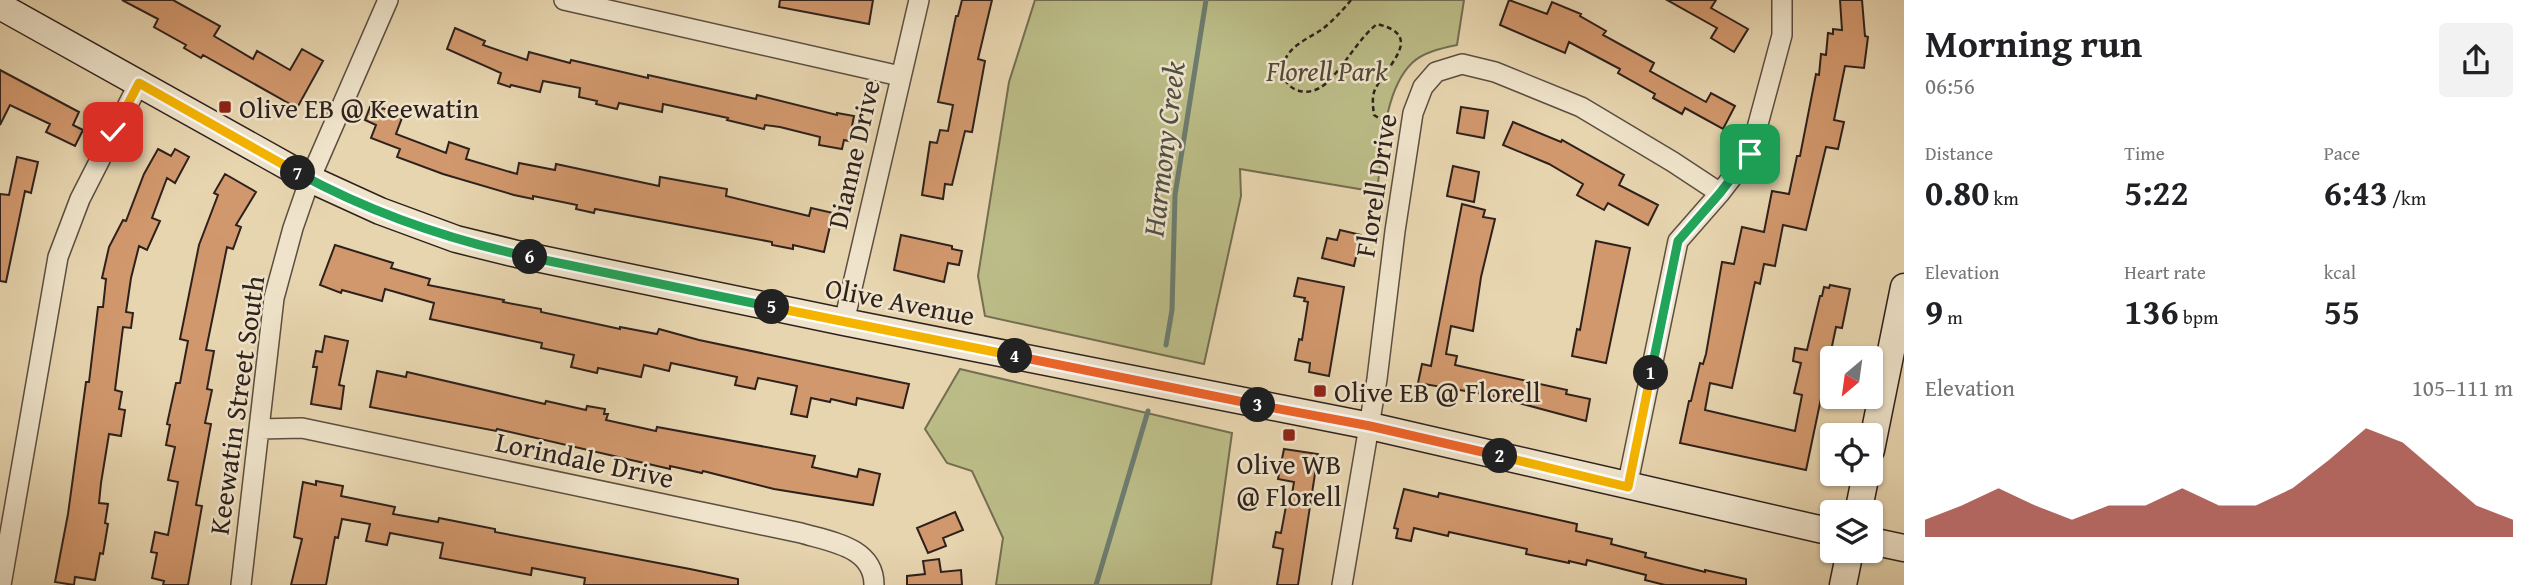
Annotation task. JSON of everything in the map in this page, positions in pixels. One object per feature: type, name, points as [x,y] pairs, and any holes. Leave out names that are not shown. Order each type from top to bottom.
[{"type":"main road","name":"Olive Avenue","points":[[0,6],[310,179],[417,226],[487,247],[844,322],[1370,426],[1820,529]]},
{"type":"main road","points":[[1876,423],[1904,287]]},
{"type":"main road","points":[[1883,544],[1904,548]]},
{"type":"main road","points":[[1843,585],[1848,563]]},
{"type":"street","name":"Keewatin Street South","points":[[241,585],[274,298],[310,179],[388,0]]},
{"type":"street","points":[[564,0],[900,76]]},
{"type":"street","name":"Dianne Drive","points":[[844,322],[919,0]]},
{"type":"street","points":[[1628,487],[1678,241],[1750,154],[1782,36],[1782,0]]},
{"type":"street","name":"Florell Drive","points":[[1342,585],[1370,426],[1413,113],[1423,87],[1436,72],[1462,64],[1495,72],[1581,107],[1720,193]]},
{"type":"street","points":[[1,585],[58,257],[80,199],[139,83]]},
{"type":"street","name":"Lorindale Drive","points":[[259,429],[302,428],[801,533],[855,549],[874,572],[874,585]]},
{"type":"path","points":[[1351,0],[1322,30],[1295,46],[1286,57],[1284,78],[1290,87],[1301,93],[1316,90],[1326,83],[1366,32],[1377,24],[1388,27],[1397,33],[1401,44],[1399,55],[1374,92],[1374,115],[1383,121],[1411,127]]},
{"type":"green space","name":"Florell Park","points":[[1035,0],[1464,0],[1457,45],[1433,51],[1417,59],[1402,75],[1395,90],[1386,124],[1377,192],[1240,169],[1241,196],[1204,364],[985,316],[978,276],[1009,82]]},
{"type":"green space","points":[[960,369],[1232,433],[1211,585],[996,585],[1003,538],[972,471],[947,463],[925,429]]},
{"type":"building","points":[[122,0],[173,0],[220,26],[214,36],[253,59],[257,51],[290,70],[302,49],[323,61],[297,108],[203,55],[201,58],[184,48],[186,45],[154,27],[158,19]]},
{"type":"building","points":[[780,0],[873,0],[869,24],[779,7]]},
{"type":"building","points":[[962,0],[992,0],[978,59],[985,61],[972,132],[965,131],[952,185],[945,184],[943,199],[922,195],[930,142],[937,143],[940,130],[948,131],[953,105],[938,102],[956,16]]},
{"type":"building","points":[[1509,0],[1547,14],[1552,2],[1581,14],[1580,16],[1606,31],[1603,35],[1654,63],[1650,71],[1706,102],[1711,93],[1735,106],[1723,129],[1685,108],[1682,114],[1653,98],[1655,94],[1618,73],[1620,69],[1569,42],[1565,53],[1500,25]]},
{"type":"building","points":[[1667,0],[1716,0],[1711,8],[1748,29],[1734,52],[1711,38],[1717,28]]},
{"type":"building","points":[[1840,0],[1862,0],[1865,36],[1868,37],[1864,68],[1845,66],[1834,120],[1844,122],[1838,149],[1826,147],[1806,230],[1783,225],[1775,266],[1764,264],[1760,284],[1755,282],[1732,388],[1710,383],[1705,410],[1795,431],[1802,395],[1794,393],[1801,363],[1793,361],[1795,348],[1807,350],[1824,287],[1829,288],[1830,285],[1850,289],[1842,328],[1836,327],[1832,346],[1820,346],[1820,403],[1806,470],[1680,443],[1700,363],[1703,364],[1706,354],[1722,262],[1734,264],[1742,227],[1764,232],[1772,191],[1789,194],[1797,156],[1800,156],[1816,74],[1819,75],[1821,54],[1826,55],[1828,33],[1833,34],[1833,29],[1842,30]]},
{"type":"building","points":[[455,28],[485,41],[483,45],[527,60],[529,52],[570,63],[571,60],[648,78],[648,75],[756,99],[757,95],[837,115],[854,116],[849,141],[844,140],[842,149],[819,145],[820,137],[780,127],[765,125],[764,129],[663,104],[662,112],[619,103],[617,109],[579,97],[580,88],[543,81],[540,92],[511,85],[510,87],[498,83],[501,73],[447,49]]},
{"type":"building","points":[[0,70],[79,112],[73,125],[83,130],[75,146],[46,132],[50,124],[10,105],[0,125]]},
{"type":"building","points":[[370,107],[403,115],[396,134],[446,153],[449,142],[469,149],[466,159],[517,174],[519,163],[555,170],[556,164],[659,186],[660,177],[727,189],[726,196],[809,216],[811,208],[833,213],[824,252],[793,245],[793,249],[772,245],[772,242],[595,209],[594,213],[576,209],[577,205],[514,195],[443,174],[397,157],[400,149],[371,138],[376,125],[365,120]]},
{"type":"building","points":[[1461,107],[1488,111],[1484,138],[1457,133]]},
{"type":"building","points":[[1513,122],[1561,142],[1562,140],[1624,175],[1619,185],[1658,205],[1648,225],[1608,203],[1604,210],[1577,195],[1583,184],[1549,164],[1503,145]]},
{"type":"building","points":[[158,149],[171,156],[175,149],[189,157],[175,183],[167,178],[152,218],[160,221],[147,250],[139,246],[131,278],[126,312],[133,313],[131,328],[123,327],[115,390],[122,392],[119,409],[125,410],[121,436],[109,434],[101,483],[99,503],[108,504],[103,554],[100,553],[95,580],[75,577],[74,585],[55,582],[68,514],[86,382],[89,382],[98,307],[103,307],[106,279],[102,278],[109,247],[123,220],[126,221],[144,174]]},
{"type":"building","points":[[17,157],[38,162],[31,193],[25,191],[6,282],[0,281],[0,194],[9,195]]},
{"type":"building","points":[[1453,166],[1479,172],[1474,202],[1447,196]]},
{"type":"building","points":[[225,174],[256,192],[236,225],[241,227],[233,249],[227,247],[206,350],[214,351],[207,389],[212,390],[205,423],[211,424],[196,505],[202,506],[188,585],[163,585],[164,581],[152,578],[157,553],[151,552],[155,532],[168,535],[178,482],[168,480],[175,447],[166,445],[170,425],[167,424],[176,383],[180,383],[188,341],[180,339],[199,245],[218,195],[214,193]]},
{"type":"building","points":[[1462,204],[1485,210],[1483,217],[1495,219],[1481,277],[1473,331],[1451,326],[1446,354],[1457,356],[1455,365],[1567,390],[1566,394],[1590,399],[1586,421],[1489,395],[1418,383],[1422,364],[1431,366]]},
{"type":"building","points":[[1340,230],[1361,235],[1354,266],[1322,258],[1327,238],[1337,240]]},
{"type":"building","points":[[901,235],[952,246],[952,249],[962,251],[959,265],[948,263],[944,282],[894,270]]},
{"type":"building","points":[[1596,241],[1630,248],[1606,363],[1572,356],[1577,329],[1580,330]]},
{"type":"building","points":[[335,245],[393,263],[391,268],[430,279],[428,285],[504,300],[503,302],[541,309],[541,312],[620,329],[657,334],[659,329],[699,340],[909,384],[903,408],[857,398],[856,405],[811,398],[807,417],[791,414],[797,386],[758,378],[755,389],[735,385],[737,377],[671,363],[669,371],[644,365],[641,377],[598,368],[597,373],[571,367],[574,355],[541,348],[542,343],[430,319],[434,303],[385,289],[382,301],[342,290],[341,293],[320,285]]},
{"type":"building","points":[[1298,278],[1344,287],[1329,376],[1309,372],[1310,363],[1295,360],[1299,339],[1302,340],[1308,302],[1304,301],[1305,298],[1294,296]]},
{"type":"building","points":[[325,336],[348,341],[339,385],[344,386],[341,409],[311,404],[317,367],[313,367],[316,351],[322,352]]},
{"type":"building","points":[[377,371],[406,377],[407,372],[545,404],[546,401],[586,410],[587,406],[605,409],[604,414],[608,414],[606,420],[656,431],[657,427],[815,456],[812,467],[857,477],[859,469],[880,474],[873,505],[774,489],[703,471],[702,473],[670,466],[670,469],[497,429],[496,431],[370,407]]},
{"type":"building","points":[[1284,449],[1318,454],[1298,585],[1277,585],[1283,549],[1273,547],[1276,532],[1281,533],[1286,506],[1290,506],[1294,482],[1278,479]]},
{"type":"building","points":[[316,481],[343,486],[341,496],[395,507],[393,514],[438,522],[439,518],[495,529],[495,532],[690,569],[738,579],[738,585],[584,585],[585,578],[532,568],[531,575],[440,558],[443,543],[390,533],[387,545],[366,541],[370,524],[342,519],[338,538],[335,537],[326,585],[291,585],[302,539],[294,537],[303,482],[316,485]]},
{"type":"building","points":[[1404,489],[1438,497],[1439,493],[1577,524],[1576,531],[1612,539],[1611,544],[1646,553],[1645,557],[1746,579],[1746,585],[1665,585],[1645,580],[1646,575],[1587,560],[1586,565],[1569,563],[1526,554],[1527,549],[1449,532],[1448,536],[1414,528],[1411,541],[1396,538],[1398,529],[1394,528]]},
{"type":"building","points":[[955,512],[963,530],[943,538],[946,546],[928,553],[917,528]]},
{"type":"building","points":[[939,559],[941,572],[961,570],[962,585],[907,585],[907,576],[925,574],[923,561]]},
{"type":"waterway","name":"Harmony Creek","points":[[1166,345],[1172,310],[1175,195],[1206,0]]},
{"type":"waterway","name":"Harmony Creek","points":[[1096,585],[1148,411]]},
{"type":"place","name":"Olive EB @ Keewatin","points":[[225,107]]},
{"type":"place","name":"Olive EB @ Florell","points":[[1320,391]]},
{"type":"place","name":"Olive WB @ Florell","points":[[1289,435]]},
{"type":"route","points":[[113,132],[139,83],[310,179],[380,211],[456,239],[844,322],[1370,426],[1628,487],[1678,241],[1750,154]]}]
